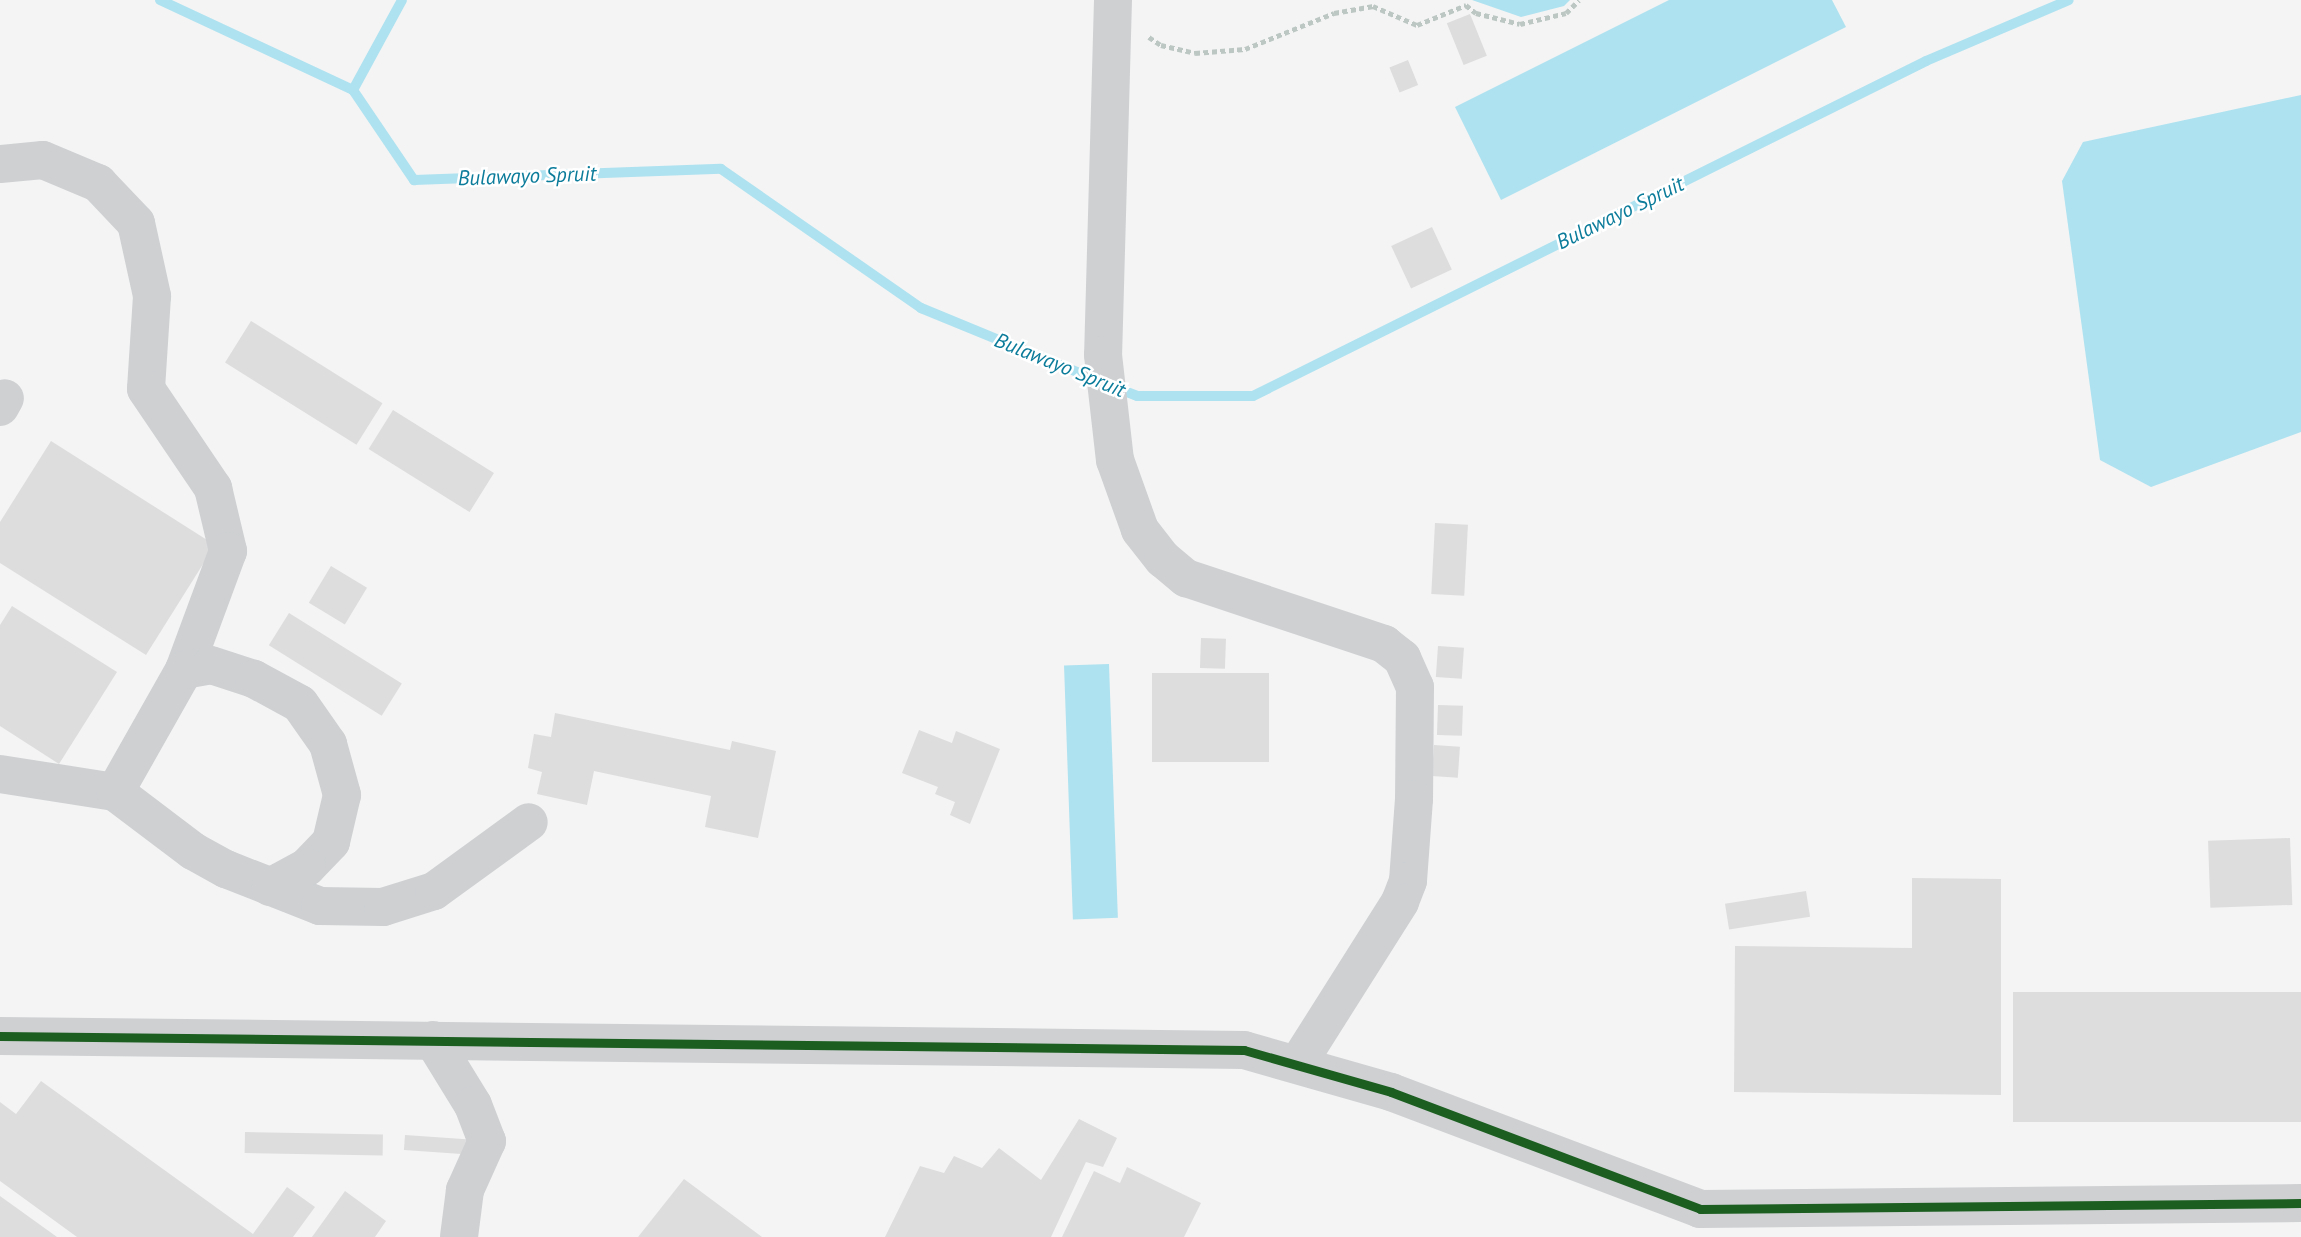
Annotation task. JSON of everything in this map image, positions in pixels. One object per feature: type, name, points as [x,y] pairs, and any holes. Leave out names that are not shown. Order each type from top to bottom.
[{"type":"street","points":[[1113,0],[1103,355],[1115,460],[1140,530],[1163,559],[1186,578],[1206,587],[1384,644],[1402,658],[1415,687],[1415,799],[1408,880],[1400,902],[1298,1062]]},
{"type":"street","points":[[0,164],[43,160],[98,183],[136,223],[152,296],[146,388],[213,488],[228,551],[184,670],[115,792]]},
{"type":"street","points":[[184,670],[211,665],[254,679],[300,704],[328,744],[342,795],[331,842],[307,867],[270,887]]},
{"type":"street","points":[[0,774],[115,792],[193,851],[270,887],[320,906],[383,907],[434,891],[529,822]]},
{"type":"street","points":[[0,1036],[1120,1046],[1244,1050],[1298,1062],[1391,1092],[1693,1223],[2301,1203]]},
{"type":"street","points":[[433,1040],[473,1105],[487,1141],[465,1189],[459,1237]]},
{"type":"path","points":[[1142,32],[1161,45],[1195,53],[1245,49],[1334,13],[1373,6],[1417,25],[1466,5],[1476,13],[1520,24],[1566,13],[1579,0]]},
{"type":"water","points":[[1472,0],[1570,0],[1564,6],[1521,17]]},
{"type":"water","points":[[1669,0],[1832,0],[1846,27],[1501,200],[1455,107]]},
{"type":"water","points":[[2301,95],[2301,432],[2151,487],[2100,460],[2062,181],[2083,142]]},
{"type":"water","points":[[1109,664],[1118,918],[1073,919],[1064,666]]},
{"type":"building","points":[[1470,14],[1487,56],[1464,65],[1447,23]]},
{"type":"building","points":[[1408,60],[1418,85],[1400,93],[1389,67]]},
{"type":"building","points":[[1432,227],[1452,270],[1411,289],[1391,246]]},
{"type":"building","points":[[251,321],[382,403],[356,445],[225,363]]},
{"type":"building","points":[[393,410],[494,473],[470,512],[369,449]]},
{"type":"building","points":[[51,441],[215,545],[146,655],[0,563],[0,522]]},
{"type":"building","points":[[1435,523],[1468,525],[1464,596],[1431,594]]},
{"type":"building","points":[[331,566],[367,588],[345,624],[309,603]]},
{"type":"building","points":[[12,606],[117,672],[59,764],[0,726],[0,625]]},
{"type":"building","points":[[289,613],[402,683],[382,716],[269,645]]},
{"type":"building","points":[[1201,638],[1226,639],[1225,669],[1200,668]]},
{"type":"building","points":[[1438,646],[1464,648],[1462,679],[1436,677]]},
{"type":"building","points":[[1152,673],[1269,673],[1269,762],[1152,762]]},
{"type":"building","points":[[1438,705],[1463,706],[1462,736],[1437,735]]},
{"type":"building","points":[[555,713],[730,750],[732,741],[776,751],[758,838],[705,827],[711,796],[594,771],[587,805],[537,794],[542,772],[528,768],[534,734],[551,737]]},
{"type":"building","points":[[919,730],[952,743],[956,731],[1000,749],[970,824],[950,815],[955,802],[935,794],[938,787],[902,773]]},
{"type":"building","points":[[1434,745],[1460,747],[1458,778],[1432,776]]},
{"type":"building","points":[[2290,838],[2292,905],[2210,908],[2208,841]]},
{"type":"building","points":[[1912,878],[2001,879],[2001,1095],[1734,1092],[1735,946],[1912,948]]},
{"type":"building","points":[[1806,891],[1810,917],[1729,930],[1725,904]]},
{"type":"building","points":[[2013,992],[2301,992],[2301,1122],[2013,1122]]},
{"type":"building","points":[[41,1081],[253,1234],[287,1187],[315,1207],[293,1237],[77,1237],[0,1181],[0,1102],[16,1114]]},
{"type":"building","points":[[1079,1119],[1117,1138],[1103,1167],[1086,1162],[1051,1237],[885,1237],[920,1166],[944,1173],[954,1156],[982,1168],[999,1148],[1041,1180]]},
{"type":"building","points":[[245,1132],[383,1134],[383,1155],[245,1153]]},
{"type":"building","points":[[405,1135],[470,1140],[469,1154],[404,1150]]},
{"type":"building","points":[[1127,1167],[1201,1203],[1184,1237],[1062,1237],[1094,1171],[1120,1183]]},
{"type":"building","points":[[684,1179],[762,1237],[638,1237]]},
{"type":"building","points":[[345,1191],[386,1221],[375,1237],[312,1237]]},
{"type":"building","points":[[0,1196],[57,1237],[0,1237]]},
{"type":"waterway","name":"Bulawayo Spruit","points":[[160,0],[353,90],[414,180],[721,169],[921,308],[1099,381]]},
{"type":"waterway","points":[[353,90],[402,0]]},
{"type":"waterway","name":"Bulawayo Spruit","points":[[1114,387],[1137,396],[1253,396],[1926,61],[2069,0]]},
{"type":"cycle path","points":[[0,1036],[1244,1050],[1391,1092],[1700,1209],[2301,1203]]}]
